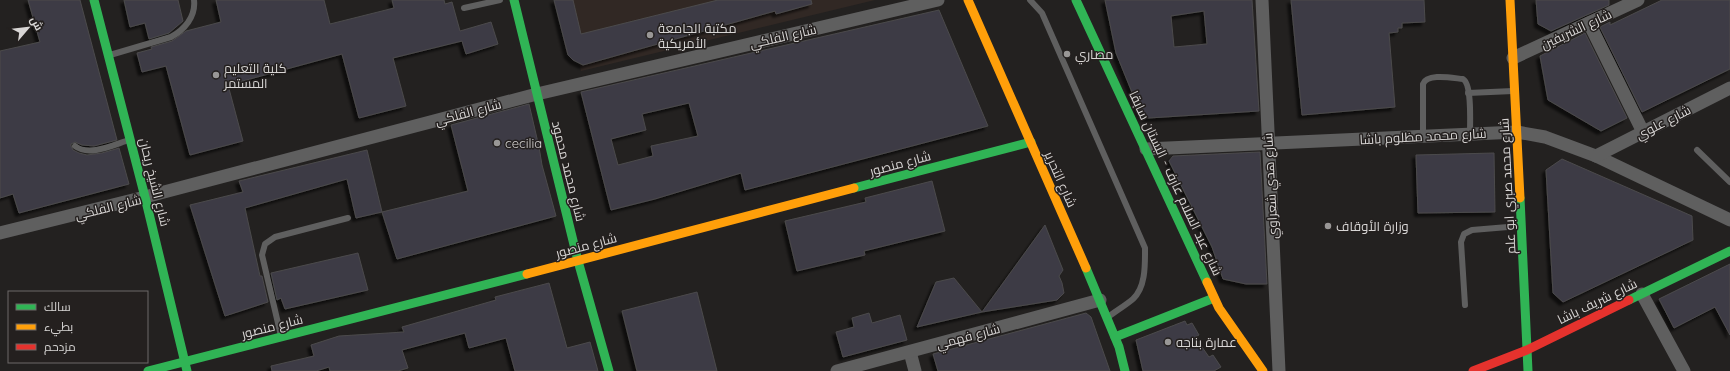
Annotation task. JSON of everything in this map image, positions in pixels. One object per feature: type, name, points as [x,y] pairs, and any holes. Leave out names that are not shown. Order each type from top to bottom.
[{"type":"street","name":"شارع الشيخ ريحان","points":[[94,0],[146,198],[187,371]]},
{"type":"street","name":"شارع محمد محمود","points":[[514,0],[578,261],[609,371]]},
{"type":"street","name":"شارع الفلكي","points":[[0,233],[146,198],[537,94],[938,0]]},
{"type":"street","name":"شارع التحرير","points":[[968,0],[1100,300],[1115,337],[1125,371]]},
{"type":"street","name":"شارع عبد السلام عارف - البستان سابقا","points":[[1076,0],[1214,298],[1229,324],[1263,371]]},
{"type":"street","name":"شارع هدي شعراوي","points":[[1262,0],[1279,371]]},
{"type":"street","name":"شارع محمد صبري ابو علم","points":[[1510,0],[1528,371]]},
{"type":"street","name":"شارع الشريفين","points":[[1513,58],[1637,0]]},
{"type":"street","points":[[1589,23],[1643,132]]},
{"type":"street","name":"شارع علوي","points":[[1596,156],[1730,88]]},
{"type":"street","name":"شارع محمد مظلوم باشا","points":[[1146,149],[1517,132],[1545,138],[1596,156],[1730,220]]},
{"type":"street","name":"شارع منصور","points":[[148,371],[578,261],[1031,142]]},
{"type":"street","name":"شارع شريف باشا","points":[[1473,371],[1527,350],[1730,251]]},
{"type":"street","points":[[1642,294],[1684,371]]},
{"type":"street","points":[[1115,337],[1214,298]]},
{"type":"street","name":"شارع فهمي","points":[[837,371],[1100,300]]},
{"type":"street","points":[[910,352],[915,371]]},
{"type":"lane","points":[[109,55],[171,37],[179,33],[190,19],[194,11],[194,0]]},
{"type":"lane","points":[[464,8],[500,0]]},
{"type":"lane","points":[[1030,0],[1042,13],[1145,248],[1142,282],[1134,298],[1107,318]]},
{"type":"lane","points":[[1423,136],[1424,81],[1430,77],[1462,79],[1467,83],[1470,134]]},
{"type":"lane","points":[[1468,93],[1515,91]]},
{"type":"lane","points":[[75,146],[80,150],[89,151],[131,140]]},
{"type":"lane","points":[[1697,150],[1730,182]]},
{"type":"lane","points":[[281,337],[262,255],[265,244],[275,237],[348,218]]},
{"type":"lane","points":[[1465,305],[1461,242],[1464,234],[1472,230],[1521,226]]},
{"type":"shaded area","name":"مكتبة الجامعة الأمريكية","points":[[564,0],[875,0],[581,71]]},
{"type":"building","points":[[28,0],[80,0],[117,140],[94,146],[82,145],[75,142],[71,144],[71,146],[73,150],[87,155],[102,153],[119,148],[129,184],[19,213],[13,194],[0,198],[0,51],[40,42]]},
{"type":"building","points":[[124,0],[178,0],[183,21],[169,33],[149,39],[145,23],[130,27]]},
{"type":"building","points":[[216,0],[324,0],[330,24],[394,8],[392,0],[444,0],[445,4],[452,2],[460,31],[491,22],[498,44],[466,54],[462,41],[393,58],[406,106],[359,118],[342,54],[228,85],[243,141],[190,155],[166,66],[142,72],[137,53],[172,41],[186,31],[221,22]]},
{"type":"building","points":[[554,0],[573,0],[581,34],[718,0],[811,0],[812,4],[776,14],[775,11],[583,65],[573,60],[568,55]]},
{"type":"building","points":[[1105,0],[1252,0],[1259,111],[1149,118],[1144,117],[1140,112],[1116,53]],"holes":[[[1204,11],[1207,44],[1174,47],[1171,16]]]},
{"type":"building","points":[[1291,0],[1424,0],[1425,22],[1402,23],[1402,28],[1398,28],[1398,32],[1389,33],[1395,107],[1302,115]]},
{"type":"building","points":[[1536,0],[1609,0],[1609,5],[1551,31],[1538,24]]},
{"type":"building","points":[[1662,0],[1730,0],[1730,69],[1642,112],[1600,27],[1610,22],[1610,25]]},
{"type":"building","points":[[939,10],[988,126],[745,190],[741,173],[655,199],[611,210],[581,92]],"holes":[[[689,103],[698,136],[651,146],[653,156],[618,165],[611,139],[646,130],[642,114]]]},
{"type":"building","points":[[1585,33],[1627,118],[1601,131],[1548,100],[1540,56]]},
{"type":"building","points":[[529,104],[542,165],[556,216],[397,259],[382,212],[468,191],[451,125]]},
{"type":"building","points":[[367,150],[382,212],[356,218],[347,179],[245,208],[260,276],[262,276],[268,302],[225,316],[190,205],[243,192],[239,181]]},
{"type":"building","points":[[1260,152],[1267,284],[1246,284],[1223,279],[1212,247],[1169,161],[1173,156]]},
{"type":"building","points":[[1494,153],[1495,212],[1418,213],[1416,155]]},
{"type":"building","points":[[1562,159],[1692,216],[1693,240],[1563,302],[1553,293],[1546,170]]},
{"type":"building","points":[[932,181],[945,231],[864,251],[865,255],[797,271],[785,221],[866,202],[865,198]]},
{"type":"building","points":[[1045,225],[1063,270],[1059,276],[1064,293],[1057,300],[982,312]]},
{"type":"building","points":[[358,253],[368,290],[285,309],[281,298],[277,300],[271,273]]},
{"type":"building","points":[[1730,264],[1730,335],[1715,307],[1674,328],[1659,299]]},
{"type":"building","points":[[954,278],[982,312],[917,327],[936,282]]},
{"type":"building","points":[[549,283],[567,348],[590,342],[598,371],[515,371],[506,338],[469,348],[465,333],[402,350],[408,368],[398,371],[330,371],[329,367],[316,371],[272,371],[271,366],[314,356],[311,345],[339,336],[404,332],[402,327],[496,300],[495,297]]},
{"type":"building","points":[[697,292],[717,371],[637,371],[622,311]]},
{"type":"building","points":[[869,313],[872,323],[900,315],[907,340],[843,357],[836,332],[854,327],[852,318]]},
{"type":"building","points":[[1086,313],[1091,317],[1110,371],[938,371],[933,354]]},
{"type":"building","name":"عمارة بناجه","points":[[1185,321],[1187,325],[1192,323],[1199,335],[1195,337],[1209,357],[1213,355],[1221,367],[1214,371],[1143,371],[1136,340]]},
{"type":"traffic: fast","points":[[94,0],[145,197],[187,371]]},
{"type":"traffic: fast","points":[[514,0],[578,261],[609,371]]},
{"type":"traffic: fast","points":[[1076,0],[1207,282]]},
{"type":"traffic: fast","points":[[854,188],[1031,142]]},
{"type":"traffic: fast","points":[[1520,198],[1528,371]]},
{"type":"traffic: fast","points":[[1629,300],[1730,251]]},
{"type":"traffic: fast","points":[[1086,268],[1119,347],[1125,371]]},
{"type":"traffic: fast","points":[[148,371],[527,274]]},
{"type":"traffic: fast","points":[[1115,337],[1214,298]]},
{"type":"traffic: slow","points":[[968,0],[1086,268]]},
{"type":"traffic: slow","points":[[1510,0],[1520,198]]},
{"type":"traffic: slow","points":[[527,274],[854,188]]},
{"type":"traffic: slow","points":[[1207,282],[1219,308],[1263,371]]},
{"type":"traffic: jam","points":[[1473,371],[1527,350],[1629,300]]},
{"type":"place","name":"مكتبة الجامعة الأمريكية","points":[[650,35]]},
{"type":"place","name":"مصاري","points":[[1067,54]]},
{"type":"place","name":"كلية التعليم المستمر","points":[[216,75]]},
{"type":"place","name":"cecilia","points":[[497,143]]},
{"type":"place","name":"وزارة الأوقاف","points":[[1328,226]]},
{"type":"place","name":"عمارة بناجه","points":[[1168,342]]}]
